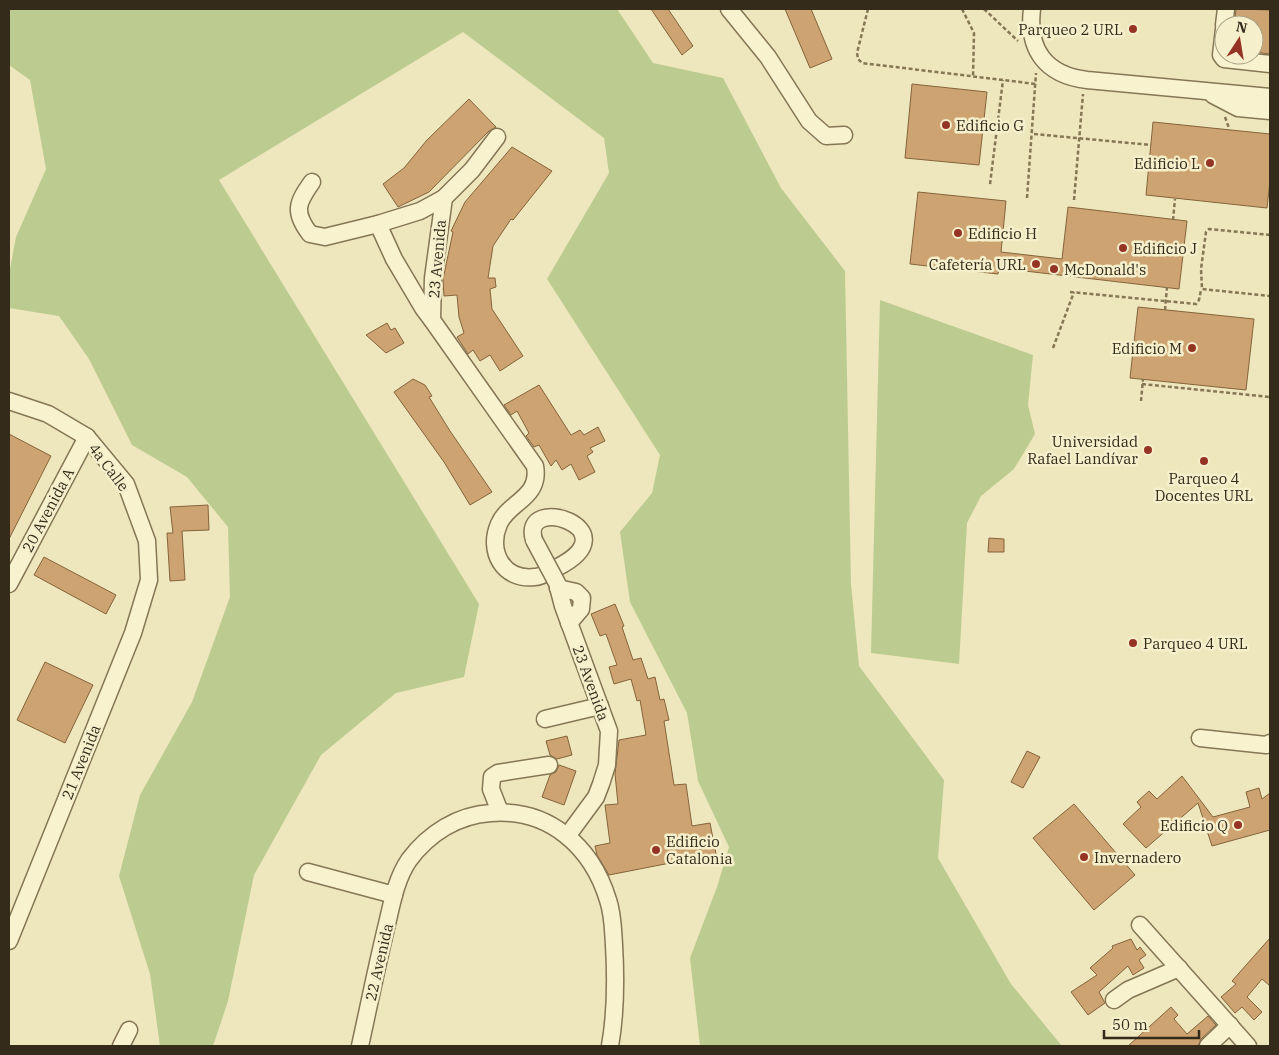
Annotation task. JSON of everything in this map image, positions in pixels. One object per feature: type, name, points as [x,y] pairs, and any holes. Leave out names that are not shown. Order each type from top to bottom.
[{"type":"street","points":[[729,9],[768,57],[809,121],[826,136],[844,136]]},
{"type":"street","points":[[1032,9],[1031,28],[1036,50],[1048,64],[1059,72],[1082,79],[1270,96]]},
{"type":"street","points":[[1204,91],[1238,108],[1270,111]]},
{"type":"street","points":[[1238,108],[1242,115],[1247,118],[1270,120]]},
{"type":"street","name":"23 Avenida","points":[[312,182],[299,203],[298,213],[302,224],[310,234],[325,237],[378,224],[420,210],[444,198],[472,170],[497,137]]},
{"type":"street","name":"23 Avenida","points":[[432,320],[433,278],[444,198]]},
{"type":"street","name":"23 Avenida","points":[[378,224],[394,259],[423,308],[535,466],[537,474],[531,490],[500,521],[496,532],[494,549],[500,563],[510,574],[519,577],[537,577],[572,560],[580,548],[582,535],[580,529],[572,522],[551,516],[542,520],[536,526],[533,535],[534,540],[557,586],[609,731],[607,765],[596,797],[568,835]]},
{"type":"street","name":"4a Calle","points":[[9,401],[48,414],[87,437],[126,484],[148,541],[149,580]]},
{"type":"street","name":"20 Avenida A","points":[[9,584],[87,437]]},
{"type":"street","name":"21 Avenida","points":[[9,941],[133,633],[149,580]]},
{"type":"street","points":[[544,719],[600,706]]},
{"type":"street","points":[[1200,738],[1236,743],[1266,745],[1270,743]]},
{"type":"street","points":[[500,812],[491,789],[492,777],[498,773],[549,765]]},
{"type":"street","name":"22 Avenida","points":[[360,1046],[394,895],[400,878],[414,855],[432,835],[464,818],[500,812],[536,818],[568,835]]},
{"type":"street","points":[[568,835],[593,866],[609,901],[616,990],[610,1046]]},
{"type":"street","points":[[308,872],[394,895]]},
{"type":"street","points":[[1140,925],[1248,1046]]},
{"type":"street","points":[[1114,1000],[1128,990],[1179,968]]},
{"type":"street","points":[[1208,1046],[1230,1026]]},
{"type":"street","points":[[121,1046],[129,1030]]},
{"type":"path","points":[[868,9],[857,53],[860,62],[1036,84]]},
{"type":"path","points":[[962,9],[974,33],[973,77]]},
{"type":"path","points":[[1027,198],[1034,134],[1036,67]]},
{"type":"path","points":[[990,184],[1003,80]]},
{"type":"path","points":[[1074,200],[1084,89]]},
{"type":"path","points":[[1223,114],[1229,128]]},
{"type":"path","points":[[1034,134],[1151,146]]},
{"type":"path","points":[[1173,220],[1175,199]]},
{"type":"path","points":[[1270,235],[1209,229],[1206,232],[1201,269],[1202,289],[1270,296]]},
{"type":"path","points":[[1164,310],[1167,288]]},
{"type":"path","points":[[1053,348],[1072,292],[1196,304],[1201,290]]},
{"type":"path","points":[[1141,401],[1143,379]]},
{"type":"path","points":[[1142,384],[1270,396]]},
{"type":"green space","points":[[9,9],[617,9],[653,63],[723,78],[781,188],[845,271],[851,584],[859,666],[944,780],[938,858],[1011,984],[1062,1046],[700,1046],[690,958],[717,887],[729,847],[698,781],[687,713],[630,602],[620,532],[652,493],[660,455],[547,279],[609,173],[604,138],[463,32],[219,180],[479,604],[464,677],[396,693],[321,755],[254,875],[228,1001],[213,1046],[160,1046],[150,974],[119,876],[140,795],[192,702],[230,597],[228,527],[187,477],[132,445],[89,359],[59,316],[9,308],[9,274],[16,237],[46,169],[30,80],[9,65]]},
{"type":"green space","points":[[880,300],[1033,355],[1028,405],[1035,434],[1014,469],[981,496],[967,523],[959,664],[871,653]]},
{"type":"building","points":[[651,9],[668,9],[693,46],[682,55]]},
{"type":"building","points":[[785,9],[811,9],[832,59],[810,68]]},
{"type":"building","points":[[1236,9],[1270,10],[1270,54],[1264,53],[1264,15],[1235,15]]},
{"type":"building","name":"Edificio G","points":[[912,84],[987,92],[979,165],[905,158]]},
{"type":"building","points":[[469,99],[496,127],[489,131],[429,192],[398,207],[383,184],[404,168],[427,140]]},
{"type":"building","name":"Edificio L","points":[[1153,122],[1270,134],[1270,181],[1267,208],[1146,195]]},
{"type":"building","points":[[512,147],[552,171],[513,220],[511,219],[493,246],[488,278],[495,278],[496,287],[490,289],[492,309],[523,356],[500,371],[490,355],[480,361],[473,350],[468,354],[457,337],[464,333],[459,317],[457,295],[444,296],[443,279],[453,232],[451,231],[465,202]]},
{"type":"building","points":[[918,192],[1006,201],[1001,252],[1062,259],[1068,207],[1187,221],[1179,289],[999,268],[998,274],[910,264]]},
{"type":"building","name":"Edificio M","points":[[1138,307],[1254,319],[1246,390],[1130,378]]},
{"type":"building","points":[[387,323],[391,330],[395,328],[404,343],[386,353],[366,335]]},
{"type":"building","points":[[413,379],[425,385],[432,396],[429,397],[450,431],[492,492],[470,505],[444,462],[394,392]]},
{"type":"building","points":[[539,385],[571,435],[580,430],[584,435],[598,427],[605,441],[590,448],[593,452],[587,456],[595,472],[579,480],[571,464],[562,470],[556,460],[551,466],[539,445],[534,447],[526,436],[529,433],[517,411],[511,415],[504,405]]},
{"type":"building","points":[[9,434],[51,456],[9,539]]},
{"type":"building","points":[[208,505],[209,530],[182,531],[185,580],[170,581],[167,533],[173,533],[170,507]]},
{"type":"building","points":[[989,538],[1004,539],[1004,552],[988,552]]},
{"type":"building","points":[[44,557],[116,595],[106,614],[34,575]]},
{"type":"building","points":[[615,604],[624,626],[622,627],[633,660],[641,658],[648,679],[655,677],[660,700],[664,699],[669,720],[664,721],[674,785],[686,784],[692,826],[710,823],[716,854],[609,875],[597,855],[595,846],[610,843],[605,805],[618,804],[615,774],[619,740],[646,735],[640,700],[637,701],[631,679],[614,684],[609,667],[617,665],[606,634],[600,636],[591,614]]},
{"type":"building","points":[[45,662],[93,685],[65,743],[17,720]]},
{"type":"building","points":[[567,736],[572,755],[557,759],[550,755],[546,741]]},
{"type":"building","points":[[1027,751],[1040,757],[1023,788],[1011,782]]},
{"type":"building","points":[[559,765],[576,771],[564,805],[542,797],[550,775],[556,772]]},
{"type":"building","points":[[1182,776],[1213,817],[1250,807],[1246,792],[1259,788],[1262,799],[1270,793],[1270,830],[1212,846],[1198,803],[1146,848],[1123,824],[1141,807],[1137,802],[1149,791],[1157,799]]},
{"type":"building","name":"Invernadero","points":[[1074,804],[1135,875],[1094,910],[1033,838]]},
{"type":"building","points":[[1270,938],[1270,986],[1262,979],[1247,997],[1262,1012],[1254,1020],[1242,1007],[1235,1013],[1221,997],[1236,984],[1232,981]]},
{"type":"building","points":[[1131,939],[1137,950],[1140,947],[1146,955],[1139,960],[1144,968],[1133,975],[1128,966],[1099,992],[1105,1003],[1088,1015],[1071,992],[1097,975],[1090,968],[1113,948],[1112,946]]},
{"type":"building","points":[[1171,1007],[1178,1015],[1174,1019],[1187,1034],[1208,1016],[1216,1025],[1201,1039],[1198,1046],[1128,1046]]},
{"type":"place","name":"Parqueo 2 URL","points":[[1133,29]]},
{"type":"place","name":"Edificio G","points":[[946,125]]},
{"type":"place","name":"Edificio L","points":[[1210,163]]},
{"type":"place","name":"Edificio H","points":[[958,233]]},
{"type":"place","name":"Edificio J","points":[[1123,248]]},
{"type":"place","name":"Cafetería URL","points":[[1036,264]]},
{"type":"place","name":"McDonald's","points":[[1054,269]]},
{"type":"place","name":"Edificio M","points":[[1192,348]]},
{"type":"place","name":"Universidad Rafael Landívar","points":[[1148,450]]},
{"type":"place","name":"Parqueo 4 Docentes URL","points":[[1204,461]]},
{"type":"place","name":"Parqueo 4 URL","points":[[1133,643]]},
{"type":"place","name":"Edificio Q","points":[[1238,825]]},
{"type":"place","name":"Edificio Catalonia","points":[[656,850]]},
{"type":"place","name":"Invernadero","points":[[1084,857]]}]
